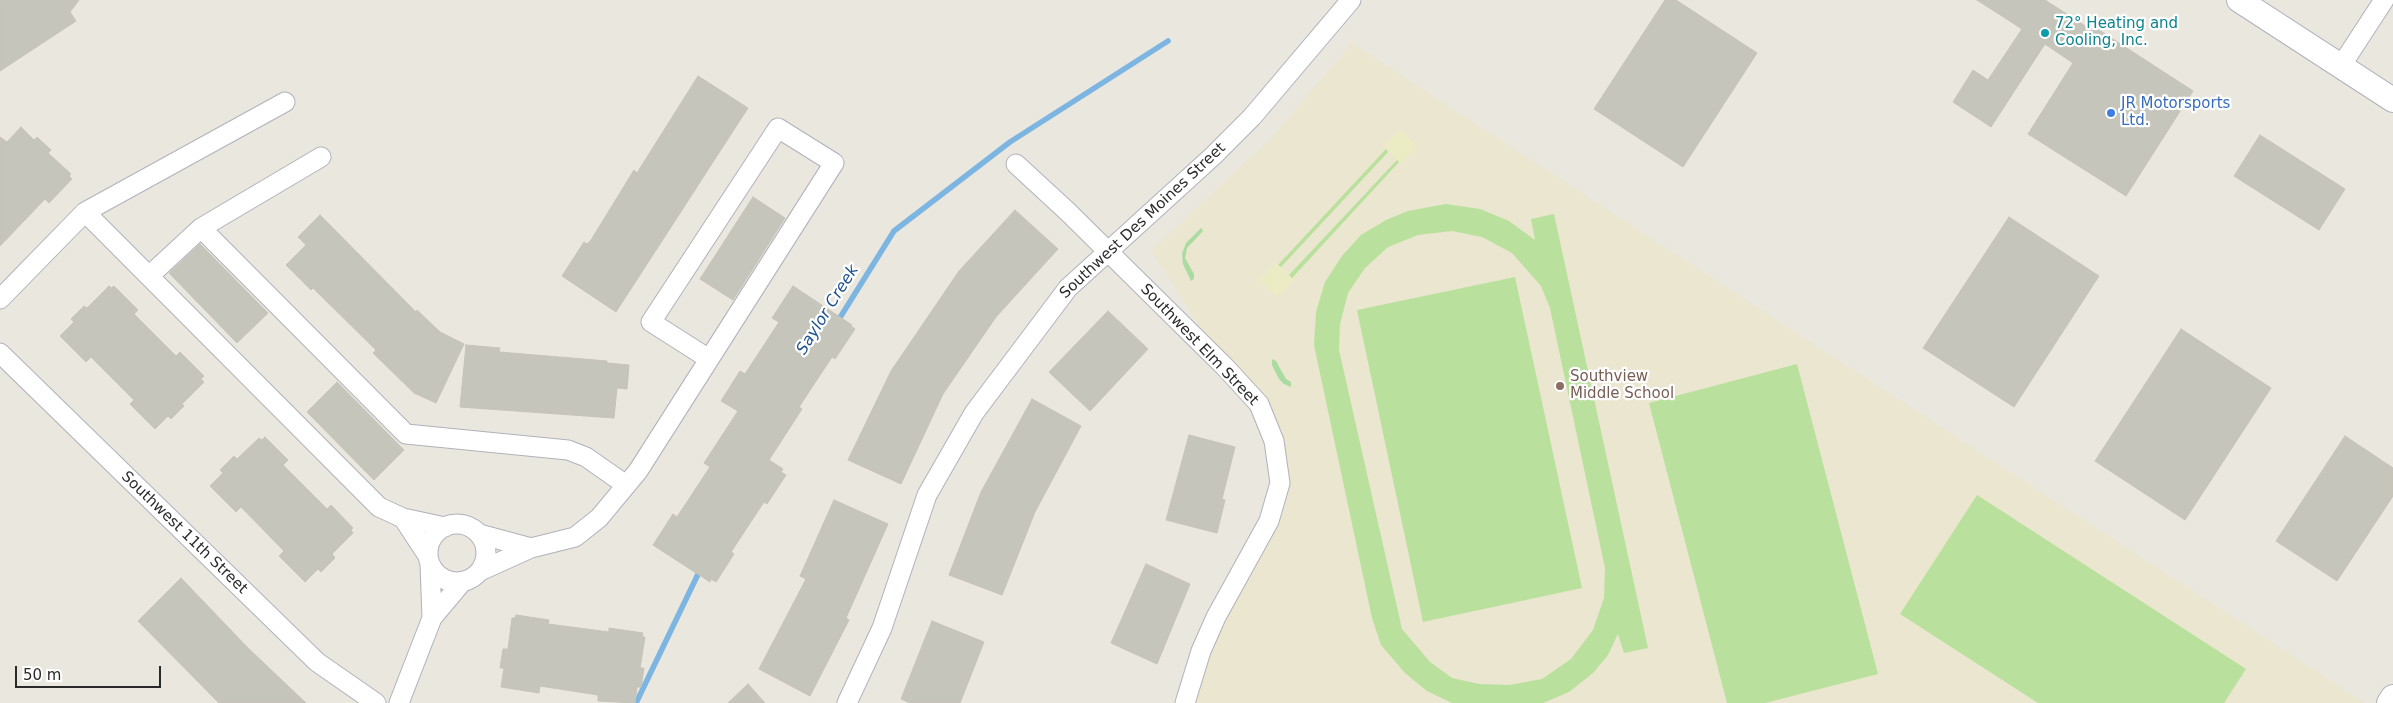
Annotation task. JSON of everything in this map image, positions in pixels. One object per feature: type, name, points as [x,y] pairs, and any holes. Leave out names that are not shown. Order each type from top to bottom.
[{"type":"street","name":"Southwest Des Moines Street","points":[[847,703],[882,628],[927,496],[974,413],[1068,288],[1252,117],[1351,0]]},
{"type":"street","points":[[2239,0],[2393,100]]},
{"type":"street","points":[[2341,66],[2384,0]]},
{"type":"street","points":[[0,300],[85,212],[285,102]]},
{"type":"street","points":[[403,518],[436,573],[444,579],[463,581],[472,578],[480,571],[531,548],[575,537],[599,518],[638,471],[834,164],[778,128],[651,322],[709,359]]},
{"type":"street","points":[[149,276],[201,228],[321,157]]},
{"type":"street","name":"Southwest Elm Street","points":[[1016,164],[1108,251],[1225,367],[1259,404],[1274,441],[1280,483],[1269,521],[1216,617],[1201,651],[1185,703]]},
{"type":"street","points":[[85,212],[380,507],[403,518],[446,527],[463,525],[479,534],[531,548]]},
{"type":"street","points":[[201,228],[406,434],[568,450],[586,457],[626,485]]},
{"type":"street","name":"Southwest 11th Street","points":[[0,353],[317,662],[376,703]]},
{"type":"street","points":[[432,618],[429,560],[432,538],[446,527]]},
{"type":"street","points":[[479,534],[486,552],[480,571]]},
{"type":"street","points":[[399,703],[432,618],[463,581]]},
{"type":"street","points":[[2389,703],[2393,697]]},
{"type":"shaded area","name":"Southview Middle School","points":[[1352,43],[2365,703],[1185,703],[1269,521],[1274,441],[1151,251],[1272,137]]},
{"type":"green space","points":[[1386,149],[1388,152],[1281,267],[1278,265]]},
{"type":"green space","points":[[1397,160],[1399,162],[1292,278],[1289,275]]},
{"type":"green space","points":[[1446,204],[1480,209],[1509,221],[1535,240],[1531,219],[1554,214],[1648,648],[1624,653],[1618,634],[1608,655],[1593,673],[1569,692],[1543,703],[1452,703],[1427,691],[1405,673],[1381,645],[1372,618],[1314,345],[1316,312],[1325,282],[1342,256],[1361,235],[1386,220],[1408,211]],"holes":[[[1452,231],[1482,237],[1512,253],[1541,286],[1550,308],[1605,568],[1604,598],[1593,630],[1571,659],[1542,679],[1509,685],[1479,684],[1452,678],[1430,662],[1402,629],[1339,350],[1340,324],[1348,293],[1365,268],[1388,247],[1418,235]]]},
{"type":"green space","points":[[1201,228],[1203,231],[1187,248],[1185,258],[1194,274],[1194,279],[1191,281],[1183,264],[1182,254],[1186,243]]},
{"type":"green space","points":[[1515,277],[1582,588],[1423,622],[1357,310]]},
{"type":"green space","points":[[1272,359],[1276,361],[1286,379],[1291,382],[1291,387],[1279,379],[1272,365]]},
{"type":"green space","points":[[1797,364],[1878,674],[1765,703],[1727,703],[1649,403]]},
{"type":"green space","points":[[1977,495],[2246,669],[2224,703],[2038,703],[1900,614]]},
{"type":"sand","points":[[1400,130],[1418,146],[1401,164],[1383,147]]},
{"type":"sand","points":[[1276,263],[1294,280],[1277,297],[1259,280]]},
{"type":"building","points":[[0,0],[79,0],[70,12],[76,21],[0,71]]},
{"type":"building","points":[[1665,0],[1676,0],[1757,53],[1683,167],[1594,109]]},
{"type":"building","name":"JR Motorsports Ltd.","points":[[1977,0],[2045,0],[2093,31],[2096,28],[2193,91],[2126,196],[2028,134],[2073,63],[2045,44],[1991,127],[1953,102],[1973,70],[1988,80],[2022,29]]},
{"type":"building","points":[[698,76],[748,108],[616,312],[562,276],[584,242],[587,244],[591,240],[634,170],[637,173]]},
{"type":"building","points":[[21,127],[34,140],[37,137],[51,150],[48,153],[71,174],[69,176],[72,179],[49,203],[45,199],[0,246],[0,137],[7,142]]},
{"type":"building","points":[[2260,135],[2345,189],[2319,230],[2234,176]]},
{"type":"building","points":[[753,197],[785,218],[733,300],[700,279]]},
{"type":"building","points":[[1015,210],[1058,249],[996,317],[943,394],[901,484],[848,460],[891,371],[959,271]]},
{"type":"building","points":[[320,215],[416,312],[417,310],[440,332],[464,344],[436,403],[414,393],[373,353],[376,350],[313,288],[311,290],[286,265],[306,245],[298,237]]},
{"type":"building","points":[[2009,217],[2099,276],[2014,407],[1923,348]]},
{"type":"building","points":[[200,244],[268,313],[237,343],[169,273]]},
{"type":"building","points":[[109,286],[111,288],[114,286],[138,310],[134,314],[176,356],[180,352],[204,376],[201,379],[204,382],[182,404],[184,406],[171,419],[168,416],[155,429],[130,404],[134,400],[91,357],[86,362],[60,336],[74,322],[71,319],[84,306],[87,308]]},
{"type":"building","points":[[793,286],[852,325],[855,329],[835,359],[832,357],[799,407],[802,409],[769,460],[783,469],[781,472],[786,475],[767,504],[764,502],[731,552],[734,554],[716,582],[711,579],[710,582],[653,545],[673,514],[677,517],[710,467],[704,463],[738,411],[721,401],[740,371],[745,374],[779,322],[772,318]]},
{"type":"building","points":[[1108,311],[1148,349],[1090,411],[1049,372]]},
{"type":"building","points":[[2181,329],[2271,388],[2185,520],[2095,461]]},
{"type":"building","points":[[466,345],[500,348],[499,352],[607,361],[607,363],[629,365],[627,389],[617,388],[614,418],[460,407]]},
{"type":"building","points":[[337,382],[404,450],[374,480],[307,412]]},
{"type":"building","points":[[1032,399],[1081,426],[1035,512],[1002,595],[949,575],[981,492]]},
{"type":"building","points":[[1189,435],[1235,447],[1222,499],[1225,500],[1217,533],[1166,520]]},
{"type":"building","points":[[2345,436],[2393,468],[2393,496],[2337,581],[2276,541]]},
{"type":"building","points":[[265,437],[288,460],[283,465],[327,509],[331,505],[353,528],[351,530],[353,533],[332,554],[335,558],[321,572],[318,569],[305,582],[279,556],[284,551],[241,507],[236,512],[210,486],[223,473],[220,470],[234,456],[237,459],[259,438],[262,440]]},
{"type":"building","points":[[834,500],[888,524],[846,618],[849,620],[810,696],[759,669],[806,579],[800,576]]},
{"type":"building","points":[[1146,564],[1190,584],[1157,664],[1111,643]]},
{"type":"building","points":[[181,578],[248,648],[306,703],[219,703],[138,621]]},
{"type":"building","points":[[516,615],[549,620],[548,624],[609,632],[609,628],[643,633],[642,637],[645,637],[640,668],[644,668],[641,687],[637,687],[635,703],[598,701],[598,695],[540,686],[539,693],[501,687],[504,668],[500,668],[503,649],[508,649],[512,618],[515,618]]},
{"type":"building","points":[[932,621],[984,642],[960,703],[910,703],[901,699]]},
{"type":"building","points":[[748,684],[765,703],[728,703]]},
{"type":"waterway","name":"Saylor Creek","points":[[836,324],[894,231],[1010,142],[1168,41]]},
{"type":"waterway","name":"Saylor Creek","points":[[637,701],[701,568]]},
{"type":"place","name":"72° Heating and Cooling, Inc.","points":[[2045,33]]},
{"type":"place","name":"JR Motorsports Ltd.","points":[[2111,113]]},
{"type":"place","name":"Southview Middle School","points":[[1560,386]]}]
